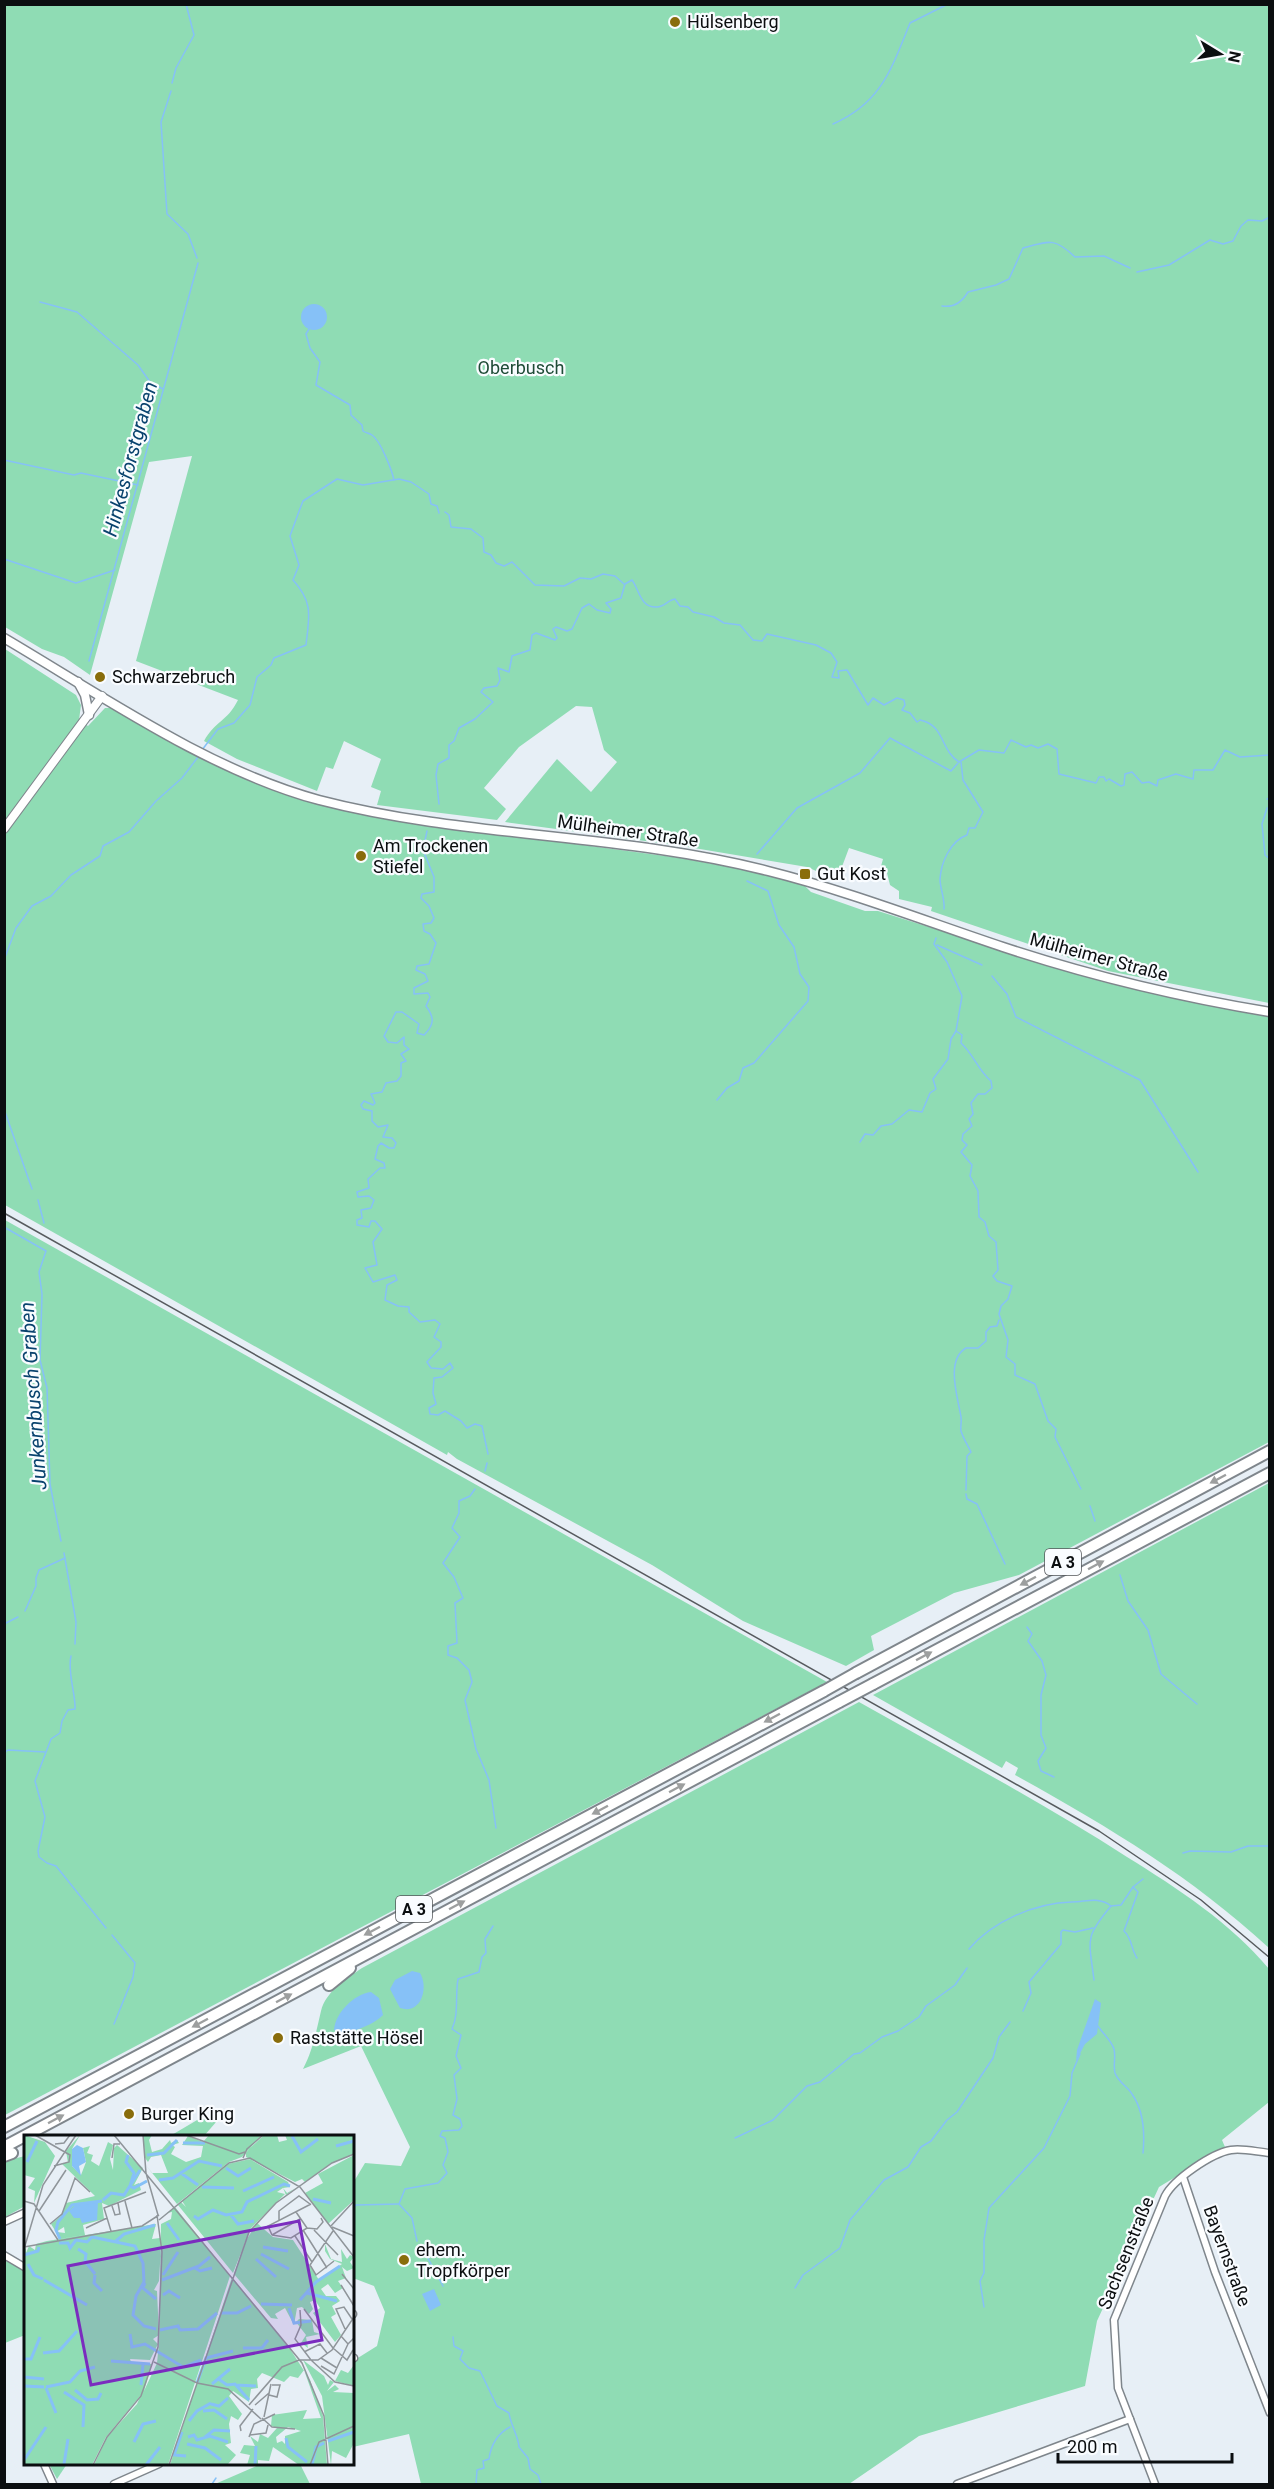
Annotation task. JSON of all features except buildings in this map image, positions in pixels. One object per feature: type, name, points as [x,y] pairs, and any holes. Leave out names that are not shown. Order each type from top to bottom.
[{"type":"highway","name":"A 3","points":[[4,2127],[824,1691],[1269,1451]]},
{"type":"highway","name":"A 3","points":[[38,2135],[369,1953],[1269,1473]]},
{"type":"highway","points":[[329,1985],[369,1953]]},
{"type":"highway","name":"A 3","points":[[7,2152],[24,2143]]},
{"type":"main road","name":"Mülheimer Straße","points":[[4,638],[184,743],[253,777],[320,800],[369,811],[474,827],[679,853],[764,870],[1109,979],[1171,994],[1269,1012]]},
{"type":"main road","points":[[78,682],[85,695],[89,715]]},
{"type":"street","points":[[4,829],[102,696]]},
{"type":"street","name":"Sachsenstraße","points":[[1155,2484],[1117,2380],[1114,2320],[1165,2196],[1183,2177],[1223,2152],[1234,2150],[1269,2153]]},
{"type":"street","name":"Bayernstraße","points":[[1183,2177],[1215,2272],[1269,2413]]},
{"type":"street","points":[[4,2222],[24,2213]]},
{"type":"street","points":[[4,2255],[24,2267]]},
{"type":"street","points":[[957,2484],[1130,2419]]},
{"type":"street","points":[[45,2465],[53,2484]]},
{"type":"street","points":[[114,2484],[155,2465]]},
{"type":"green space","name":"Oberbusch","points":[[5,5],[1269,5],[1269,1003],[1108,971],[931,911],[932,907],[899,899],[899,891],[890,885],[887,873],[880,870],[883,859],[849,848],[837,880],[807,867],[682,846],[505,822],[557,759],[591,792],[617,762],[604,750],[592,707],[576,706],[519,747],[484,788],[506,809],[497,820],[377,805],[381,791],[371,787],[381,759],[344,741],[333,769],[326,767],[317,791],[237,759],[204,741],[212,729],[230,713],[238,700],[136,661],[192,456],[149,462],[90,675],[64,657],[42,649],[5,627]]},
{"type":"green space","points":[[5,649],[76,695],[81,705],[79,720],[88,726],[105,708],[112,708],[263,785],[319,804],[381,818],[680,858],[762,873],[805,886],[811,892],[865,911],[878,911],[1107,983],[1269,1016],[1269,1442],[1019,1575],[954,1593],[871,1636],[874,1650],[846,1666],[743,1621],[652,1565],[448,1452],[447,1455],[5,1205]]},
{"type":"green space","points":[[5,1220],[827,1682],[5,2115]]},
{"type":"green space","points":[[1269,1483],[1269,1948],[1179,1875],[1083,1813],[1015,1775],[1018,1768],[1006,1761],[1002,1768],[873,1695]]},
{"type":"green space","points":[[859,1702],[1094,1836],[1165,1881],[1238,1936],[1269,1969],[1269,2102],[1222,2140],[1225,2147],[1159,2187],[1097,2321],[1085,2386],[919,2436],[849,2484],[421,2484],[409,2434],[354,2447],[354,2360],[377,2346],[385,2312],[374,2286],[354,2278],[354,2181],[365,2163],[401,2166],[410,2147],[361,2046],[303,2069],[312,2048],[321,2011],[327,1997],[337,1986],[362,1968]]},
{"type":"green space","points":[[223,2114],[205,2135],[172,2135],[204,2116]]},
{"type":"green space","points":[[24,2156],[24,2207],[5,2217],[5,2161]]},
{"type":"green space","points":[[4,2260],[24,2270],[24,2335],[5,2343]]},
{"type":"green space","points":[[50,2465],[66,2465],[57,2479]]},
{"type":"green space","points":[[259,2465],[300,2465],[310,2484],[215,2484]]},
{"type":"water","points":[[314,304],[323,308],[327,317],[323,326],[314,330],[305,326],[301,317],[305,308]]},
{"type":"water","points":[[412,1971],[420,1973],[423,1979],[423,1993],[418,2004],[413,2008],[400,2008],[390,1989],[395,1980]]},
{"type":"water","points":[[371,1992],[379,1998],[383,2015],[359,2029],[345,2032],[334,2030],[338,2017],[346,2005],[358,1996]]},
{"type":"water","points":[[1095,1999],[1101,2003],[1097,2034],[1085,2044],[1076,2061],[1077,2050]]},
{"type":"water","points":[[434,2289],[441,2305],[430,2311],[422,2294]]},
{"type":"waterway","name":"Hinkesforstgraben","points":[[172,83],[176,68],[194,35],[186,4]]},
{"type":"waterway","points":[[833,124],[863,106],[873,95],[890,70],[910,23],[948,4]]},
{"type":"waterway","name":"Hinkesforstgraben","points":[[171,91],[161,122],[167,214],[188,234],[197,258]]},
{"type":"waterway","points":[[1137,272],[1169,265],[1210,240],[1223,244],[1233,241],[1241,226],[1248,220],[1262,221],[1270,217]]},
{"type":"waterway","points":[[942,306],[954,305],[968,292],[1009,279],[1023,248],[1045,242],[1062,246],[1075,257],[1104,256],[1130,268]]},
{"type":"waterway","name":"Hinkesforstgraben","points":[[89,661],[198,263]]},
{"type":"waterway","points":[[40,302],[77,312],[138,365],[150,382],[163,389]]},
{"type":"waterway","points":[[309,329],[306,334],[310,348],[320,362],[316,385],[350,405],[351,415],[362,425],[363,431],[372,435],[379,443],[394,480]]},
{"type":"waterway","points":[[4,460],[74,475],[81,473],[138,485]]},
{"type":"waterway","points":[[202,750],[218,729],[234,723],[250,705],[257,677],[271,665],[274,658],[306,645],[307,603],[300,588],[293,580],[299,565],[290,536],[303,501],[337,479],[363,485],[399,479],[411,482],[429,494],[431,504],[437,506],[439,513]]},
{"type":"waterway","name":"Junkernbusch Graben","points":[[445,512],[449,515],[451,527],[471,529],[483,538],[484,552],[491,555],[496,563],[504,566],[512,562],[535,585],[564,586],[580,578],[591,579],[603,574],[615,576],[624,584]]},
{"type":"waterway","points":[[4,559],[76,583],[115,570]]},
{"type":"waterway","points":[[439,804],[436,775],[438,764],[449,758],[449,745],[454,741],[459,728],[475,719],[493,702],[481,692],[484,688],[497,686],[500,680],[498,668],[509,672],[512,656],[530,650],[532,635],[536,633],[555,640],[557,638],[553,629],[556,627],[567,631],[572,629],[582,608],[589,604],[597,610],[610,613],[611,609],[606,603],[621,598],[625,584],[632,580],[643,601],[651,606],[659,607],[675,599],[680,606],[688,607],[693,612],[714,617],[724,623],[740,625],[753,640],[762,641],[767,634],[816,645],[831,653],[837,662],[832,677],[839,678],[838,671],[847,670],[868,705],[873,698],[884,705],[897,698],[904,700],[905,705],[902,710],[910,713],[917,722],[920,720],[934,727],[948,751],[959,762],[979,750],[1004,753],[1011,740],[1026,747],[1031,745],[1038,748],[1048,744],[1057,749],[1059,774],[1096,783],[1099,777],[1104,777],[1106,781],[1109,779],[1121,786],[1124,785],[1125,774],[1132,772],[1142,783],[1149,782],[1157,786],[1158,780],[1176,774],[1193,779],[1194,770],[1213,770],[1225,750],[1240,757],[1270,755]]},
{"type":"waterway","points":[[757,854],[797,808],[860,773],[890,738],[951,771],[958,763]]},
{"type":"waterway","points":[[4,960],[16,928],[32,906],[51,896],[71,875],[100,856],[103,846],[129,832],[156,801],[182,778],[198,757]]},
{"type":"waterway","points":[[944,909],[940,879],[944,860],[951,847],[967,835],[969,828],[975,828],[983,812],[963,780],[961,762]]},
{"type":"waterway","points":[[1267,808],[1262,824],[1265,855],[1270,859]]},
{"type":"waterway","points":[[427,831],[423,850],[434,877],[434,892],[422,894],[421,898],[429,906],[434,918],[431,923],[423,924],[424,931],[430,934],[436,943],[429,964],[417,966],[416,970],[425,974],[428,981],[414,988],[414,994],[428,993],[430,997],[426,1006],[432,1021],[424,1035],[417,1033],[419,1024],[402,1012],[396,1012],[384,1036],[388,1042],[397,1043],[404,1037],[404,1045],[409,1049],[401,1054],[406,1061],[401,1063],[401,1076],[397,1081],[386,1083],[382,1092],[371,1094],[375,1103],[373,1105],[364,1101],[361,1105],[363,1109],[372,1111],[372,1121],[378,1127],[388,1125],[383,1137],[392,1138],[396,1143],[394,1148],[381,1143],[378,1146],[375,1159],[384,1163],[385,1168],[380,1168],[368,1179],[369,1188],[357,1192],[358,1197],[369,1196],[374,1200],[371,1208],[361,1210],[362,1218],[357,1220],[357,1225],[369,1227],[371,1221],[375,1221],[382,1229],[373,1242],[377,1265],[365,1268],[373,1282],[395,1275],[397,1280],[387,1285],[385,1300],[398,1306],[409,1307],[409,1312],[420,1322],[435,1320],[440,1324],[434,1337],[441,1342],[441,1347],[427,1362],[431,1368],[443,1369],[450,1363],[453,1368],[442,1377],[434,1378],[433,1393],[436,1404],[429,1408],[430,1414],[438,1415],[445,1411],[461,1421],[467,1428],[475,1424],[482,1426],[488,1454]]},
{"type":"waterway","points":[[717,1100],[727,1088],[739,1081],[743,1068],[754,1063],[808,1001],[809,987],[800,974],[794,947],[779,925],[768,891],[747,881]]},
{"type":"waterway","points":[[936,938],[934,944],[947,962],[962,996],[956,1031],[962,1035],[961,1043],[991,1081],[992,1088],[985,1094],[978,1094],[971,1103],[973,1114],[969,1119],[972,1126],[963,1134],[962,1140],[967,1145],[961,1152],[972,1165],[970,1176],[978,1191],[979,1217],[985,1222],[989,1236],[996,1242],[998,1270],[993,1276],[997,1281],[1012,1286],[1008,1299],[1001,1306],[999,1314],[1008,1340],[1006,1357],[1015,1364],[1015,1375],[1035,1384],[1048,1421],[1056,1429],[1055,1437],[1081,1489]]},
{"type":"waterway","points":[[937,945],[982,965]]},
{"type":"waterway","points":[[992,976],[1007,994],[1016,1017],[1140,1080],[1198,1172]]},
{"type":"waterway","points":[[860,1142],[865,1134],[873,1135],[881,1126],[892,1124],[909,1110],[922,1112],[930,1093],[936,1089],[933,1079],[948,1059],[951,1039],[956,1031]]},
{"type":"waterway","name":"Junkernbusch Graben","points":[[4,1109],[32,1189]]},
{"type":"waterway","name":"Junkernbusch Graben","points":[[38,1200],[44,1223]]},
{"type":"waterway","name":"Junkernbusch Graben","points":[[4,1227],[46,1251],[39,1272],[42,1294],[40,1360],[47,1388],[50,1484],[61,1541]]},
{"type":"waterway","points":[[966,1490],[967,1456],[971,1452],[961,1431],[954,1370],[960,1354],[966,1348],[978,1348],[986,1341],[986,1332],[990,1327],[997,1326],[999,1320]]},
{"type":"waterway","points":[[485,1471],[487,1463]]},
{"type":"waterway","points":[[475,1489],[470,1496],[459,1501],[459,1513],[452,1528],[460,1537],[443,1563],[454,1577],[463,1598],[455,1603],[457,1643],[448,1646],[448,1655],[457,1658],[469,1670],[472,1682],[465,1700],[476,1749],[489,1780],[496,1828]]},
{"type":"waterway","points":[[966,1494],[967,1499],[977,1504],[1005,1564]]},
{"type":"waterway","points":[[1090,1506],[1095,1521]]},
{"type":"waterway","name":"Junkernbusch Graben","points":[[64,1553],[76,1622],[75,1644]]},
{"type":"waterway","points":[[25,1611],[36,1586],[39,1570],[65,1558]]},
{"type":"waterway","points":[[1120,1575],[1128,1601],[1148,1630],[1161,1674],[1197,1704]]},
{"type":"waterway","points":[[4,1624],[18,1617]]},
{"type":"waterway","points":[[1027,1627],[1032,1634],[1028,1641],[1042,1661],[1046,1675],[1041,1695],[1041,1735],[1046,1748],[1038,1761],[1041,1771],[1054,1777]]},
{"type":"waterway","name":"Junkernbusch Graben","points":[[71,1656],[70,1669],[75,1709],[68,1710],[62,1721],[60,1733],[51,1739],[35,1781],[45,1817],[38,1851],[39,1857],[56,1866],[106,1928]]},
{"type":"waterway","points":[[4,1753],[8,1750],[45,1752]]},
{"type":"waterway","points":[[1183,1853],[1190,1851],[1231,1852],[1248,1846],[1270,1846]]},
{"type":"waterway","points":[[1094,1980],[1090,1947],[1092,1933],[1111,1906],[1121,1905],[1133,1887],[1143,1879]]},
{"type":"waterway","points":[[1133,1887],[1138,1892],[1124,1931],[1129,1937],[1137,1958]]},
{"type":"waterway","points":[[969,1949],[1002,1922],[1029,1910],[1058,1903],[1092,1900],[1102,1901],[1111,1906]]},
{"type":"waterway","points":[[417,2241],[412,2218],[399,2204],[405,2189],[438,2183],[447,2173],[443,2165],[448,2152],[445,2138],[440,2136],[442,2131],[459,2130],[462,2126],[460,2119],[453,2115],[457,2099],[454,2075],[461,2068],[456,2056],[461,2035],[452,2029],[458,1979],[479,1972],[482,1957],[486,1953],[485,1939],[493,1926]]},
{"type":"waterway","points":[[1023,2011],[1031,1993],[1029,1982],[1061,1944],[1061,1932],[1093,1928]]},
{"type":"waterway","name":"Junkernbusch Graben","points":[[112,1935],[135,1963],[133,1977],[114,2024]]},
{"type":"waterway","points":[[735,2138],[773,2120],[807,2086],[820,2082],[854,2054],[860,2053],[882,2037],[898,2031],[919,2017],[926,2006],[955,1985],[967,1968]]},
{"type":"waterway","points":[[795,2288],[803,2275],[840,2248],[850,2220],[884,2180],[908,2167],[921,2147],[931,2141],[947,2120],[957,2112],[993,2058],[999,2037],[1010,2022]]},
{"type":"waterway","points":[[1098,2026],[1114,2049],[1116,2076],[1130,2091],[1139,2107],[1144,2130],[1143,2153]]},
{"type":"waterway","points":[[984,2307],[980,2281],[984,2273],[984,2240],[989,2208],[1044,2148],[1070,2096],[1072,2073],[1080,2054]]},
{"type":"waterway","points":[[354,2208],[356,2205],[399,2204]]},
{"type":"waterway","points":[[423,2249],[443,2286]]},
{"type":"waterway","points":[[453,2337],[454,2346],[463,2351],[460,2359],[469,2368],[480,2371],[497,2406],[509,2413],[519,2447],[528,2458],[530,2469],[538,2475],[541,2484]]},
{"type":"waterway","points":[[476,2484],[477,2470],[484,2468],[483,2461],[489,2459],[496,2440],[510,2427]]},
{"type":"waterway","points":[[212,2484],[216,2478]]},
{"type":"railway","points":[[4,1213],[1099,1831],[1201,1900],[1270,1958]]},
{"type":"place","name":"Hülsenberg","points":[[675,22]]},
{"type":"place","name":"Schwarzebruch","points":[[100,677]]},
{"type":"place","name":"Am Trockenen Stiefel","points":[[361,856]]},
{"type":"place","name":"Gut Kost","points":[[805,874]]},
{"type":"place","name":"Raststätte Hösel","points":[[278,2038]]},
{"type":"place","name":"Burger King","points":[[129,2114]]},
{"type":"place","name":"ehem. Tropfkörper","points":[[404,2260]]}]
